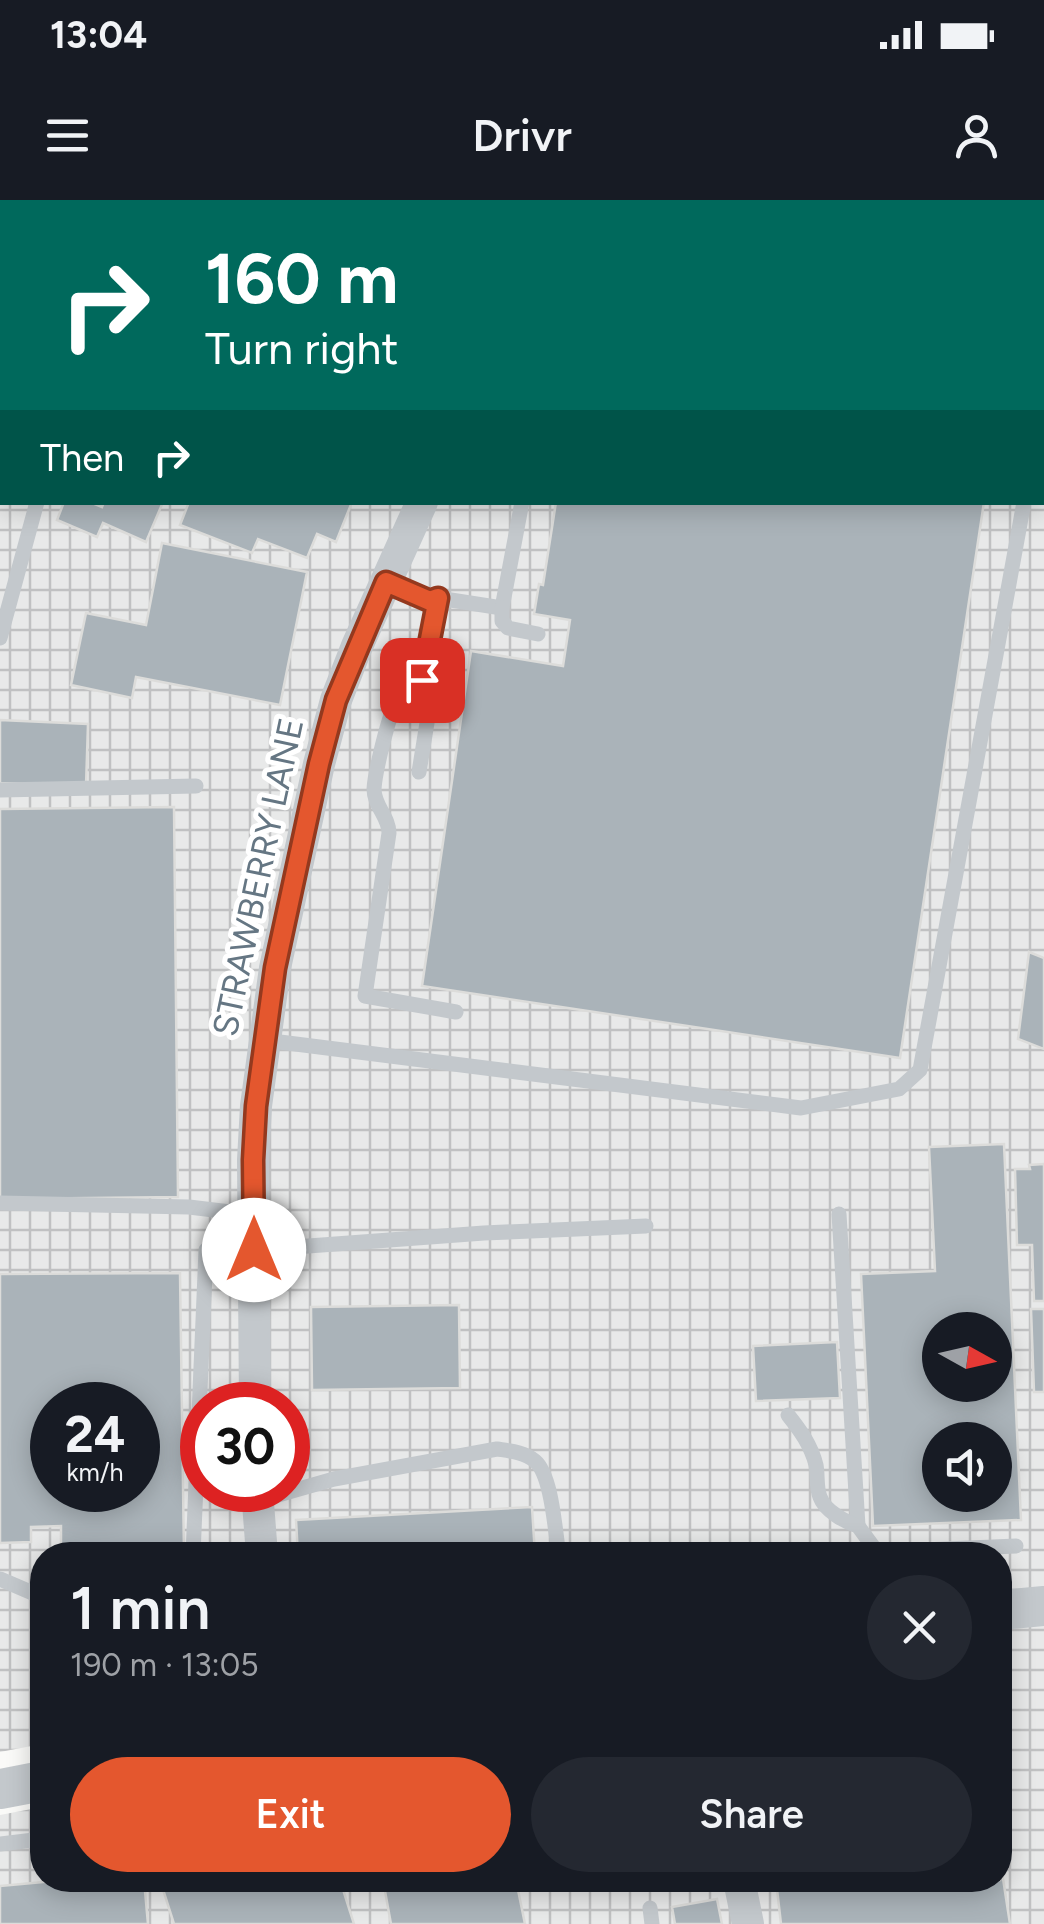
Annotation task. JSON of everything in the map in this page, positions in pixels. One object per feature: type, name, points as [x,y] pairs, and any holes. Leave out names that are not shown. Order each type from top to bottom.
[{"type":"street","name":"STRAWBERRY LANE","points":[[255,1382],[253,1160],[256,1106],[275,968],[336,700],[421,505]]},
{"type":"street","points":[[258,1512],[261,1542]]},
{"type":"street","points":[[1012,1609],[1044,1606]]},
{"type":"street","points":[[0,1789],[30,1783]]},
{"type":"street","points":[[741,1892],[748,1924]]},
{"type":"lane","points":[[0,638],[36,505]]},
{"type":"lane","points":[[521,505],[502,620],[508,628],[538,634]]},
{"type":"lane","points":[[264,1040],[801,1108],[899,1089],[920,1070],[1023,505]]},
{"type":"lane","points":[[386,582],[430,601],[438,598],[502,608]]},
{"type":"lane","points":[[422,680],[438,598]]},
{"type":"lane","points":[[420,772],[433,686],[422,680],[411,683],[398,697],[377,774],[374,791],[389,822],[389,833],[364,996],[456,1012]]},
{"type":"lane","points":[[0,790],[196,786]]},
{"type":"lane","points":[[0,1204],[189,1207],[254,1215]]},
{"type":"lane","points":[[839,1214],[858,1526],[868,1542]]},
{"type":"lane","points":[[194,1542],[206,1250],[646,1226]]},
{"type":"lane","points":[[788,1415],[804,1435],[816,1463],[820,1498],[831,1512],[858,1526]]},
{"type":"lane","points":[[310,1484],[497,1450],[517,1452],[534,1460],[544,1472],[557,1542]]},
{"type":"lane","points":[[1012,1546],[1016,1546]]},
{"type":"lane","points":[[0,1579],[30,1592]]},
{"type":"lane","points":[[0,1844],[30,1841]]},
{"type":"shaded area","points":[[0,505],[1044,505],[1044,1924],[0,1924],[0,1815],[30,1809],[30,1892],[1012,1892],[1012,1542],[30,1542],[30,1746],[0,1752]]},
{"type":"building","points":[[63,505],[162,505],[146,542],[103,523],[97,537],[57,520]]},
{"type":"building","points":[[188,505],[351,505],[336,542],[317,534],[307,558],[258,539],[252,553],[180,525]]},
{"type":"building","points":[[556,505],[984,505],[900,1058],[422,986],[471,651],[563,666],[570,620],[534,614],[539,584],[543,585]]},
{"type":"building","points":[[162,543],[307,572],[280,705],[136,677],[132,698],[71,685],[86,613],[146,625]]},
{"type":"building","points":[[0,720],[88,724],[86,786],[0,783]]},
{"type":"building","points":[[174,807],[178,1197],[0,1199],[0,809]]},
{"type":"building","points":[[1029,952],[1044,958],[1044,1049],[1018,1039]]},
{"type":"building","points":[[1004,1144],[1012,1312],[922,1312],[922,1402],[1012,1402],[1012,1321],[1021,1520],[873,1526],[861,1274],[935,1271],[929,1147]]},
{"type":"building","points":[[1044,1164],[1044,1301],[1034,1301],[1032,1245],[1017,1245],[1015,1169]]},
{"type":"building","points":[[180,1273],[180,1512],[183,1512],[184,1542],[61,1542],[61,1526],[31,1527],[30,1542],[0,1543],[0,1274]]},
{"type":"building","points":[[459,1305],[460,1388],[312,1390],[311,1307]]},
{"type":"building","points":[[1031,1309],[1044,1309],[1044,1392],[1034,1392]]},
{"type":"building","points":[[837,1342],[840,1398],[756,1401],[753,1346]]},
{"type":"building","points":[[532,1507],[534,1542],[297,1542],[296,1520]]},
{"type":"building","points":[[30,1883],[30,1892],[145,1892],[148,1924],[0,1924],[0,1886]]},
{"type":"building","points":[[164,1892],[344,1892],[354,1924],[174,1924]]},
{"type":"building","points":[[385,1892],[518,1892],[525,1924],[391,1924]]},
{"type":"building","points":[[777,1892],[1005,1892],[1010,1924],[781,1924]]},
{"type":"building","points":[[717,1899],[722,1924],[675,1924],[672,1907]]},
{"type":"route","points":[[254,1250],[256,1106],[275,968],[336,700],[386,582],[430,601],[438,598],[422,680]]}]
